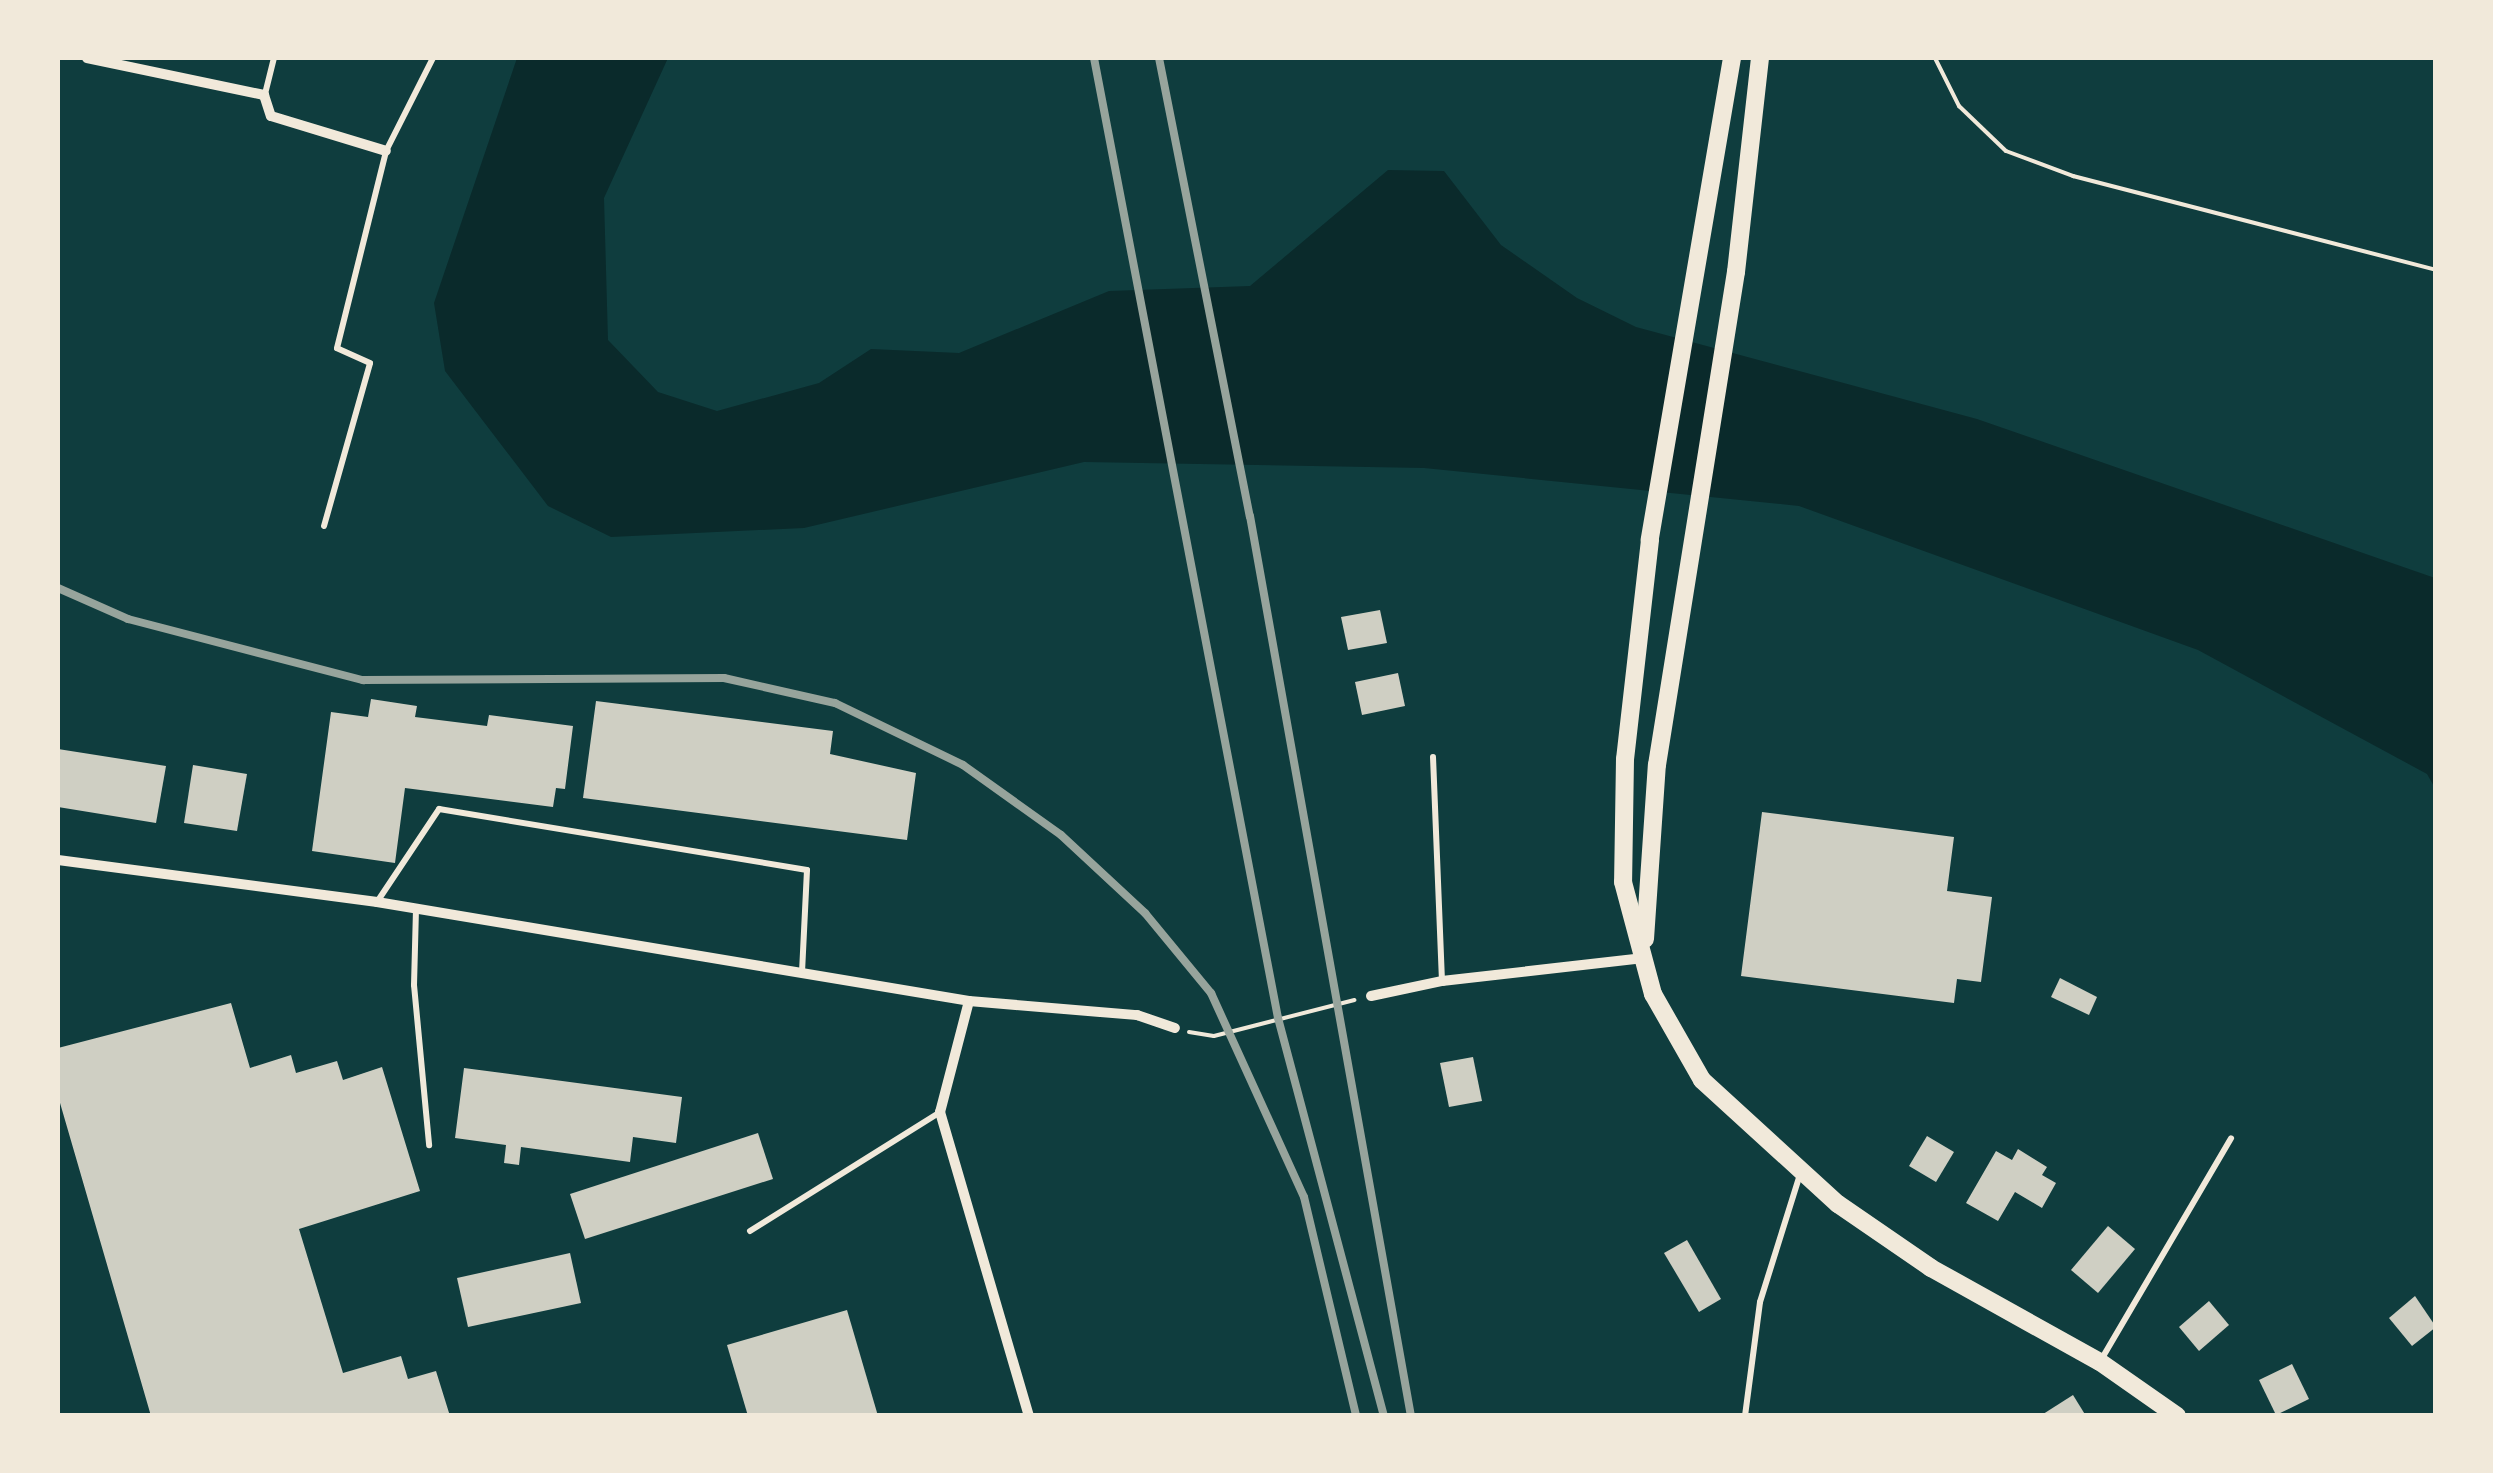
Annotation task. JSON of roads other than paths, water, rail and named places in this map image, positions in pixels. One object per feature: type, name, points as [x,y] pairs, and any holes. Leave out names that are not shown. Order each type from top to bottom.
[{"type":"main road","points":[[1732,58],[1694,261],[1650,540],[1621,824],[1623,882],[1662,1016],[1690,1065],[1800,1172],[1916,1258],[2100,1362],[2177,1416]]},
{"type":"main road","points":[[1644,958],[1657,765],[1736,272],[1760,58]]},
{"type":"street","points":[[88,58],[264,96],[271,116],[386,151]]},
{"type":"street","points":[[58,860],[378,902],[969,1001],[1136,1015],[1174,1028]]},
{"type":"street","points":[[1371,996],[1442,981],[1644,958]]},
{"type":"street","points":[[969,1001],[940,1112],[1029,1416]]},
{"type":"lane","points":[[264,96],[274,58]]},
{"type":"lane","points":[[324,526],[370,363],[338,348],[386,151],[433,58]]},
{"type":"lane","points":[[1433,756],[1442,981]]},
{"type":"lane","points":[[378,902],[439,809],[807,870],[802,974]]},
{"type":"lane","points":[[416,909],[414,985],[429,1146]]},
{"type":"lane","points":[[750,1231],[940,1112]]},
{"type":"lane","points":[[2100,1362],[2231,1138]]},
{"type":"lane","points":[[1746,1416],[1760,1302],[1800,1172]]},
{"type":"water","points":[[517,58],[668,58],[604,198],[608,340],[658,392],[717,411],[819,383],[871,349],[959,353],[1109,291],[1250,286],[1388,170],[1444,171],[1501,245],[1577,298],[1636,327],[1977,419],[2435,578],[2435,788],[2427,774],[2198,650],[1799,506],[1424,468],[1084,462],[804,528],[611,537],[548,506],[445,371],[434,303]]},
{"type":"railway","points":[[1094,58],[1278,1018],[1384,1416]]},
{"type":"railway","points":[[1159,58],[1250,516],[1411,1416]]},
{"type":"railway","points":[[58,588],[128,619],[363,680],[724,678],[835,703],[963,765],[1061,835],[1145,913],[1211,993],[1304,1197],[1356,1416]]}]
